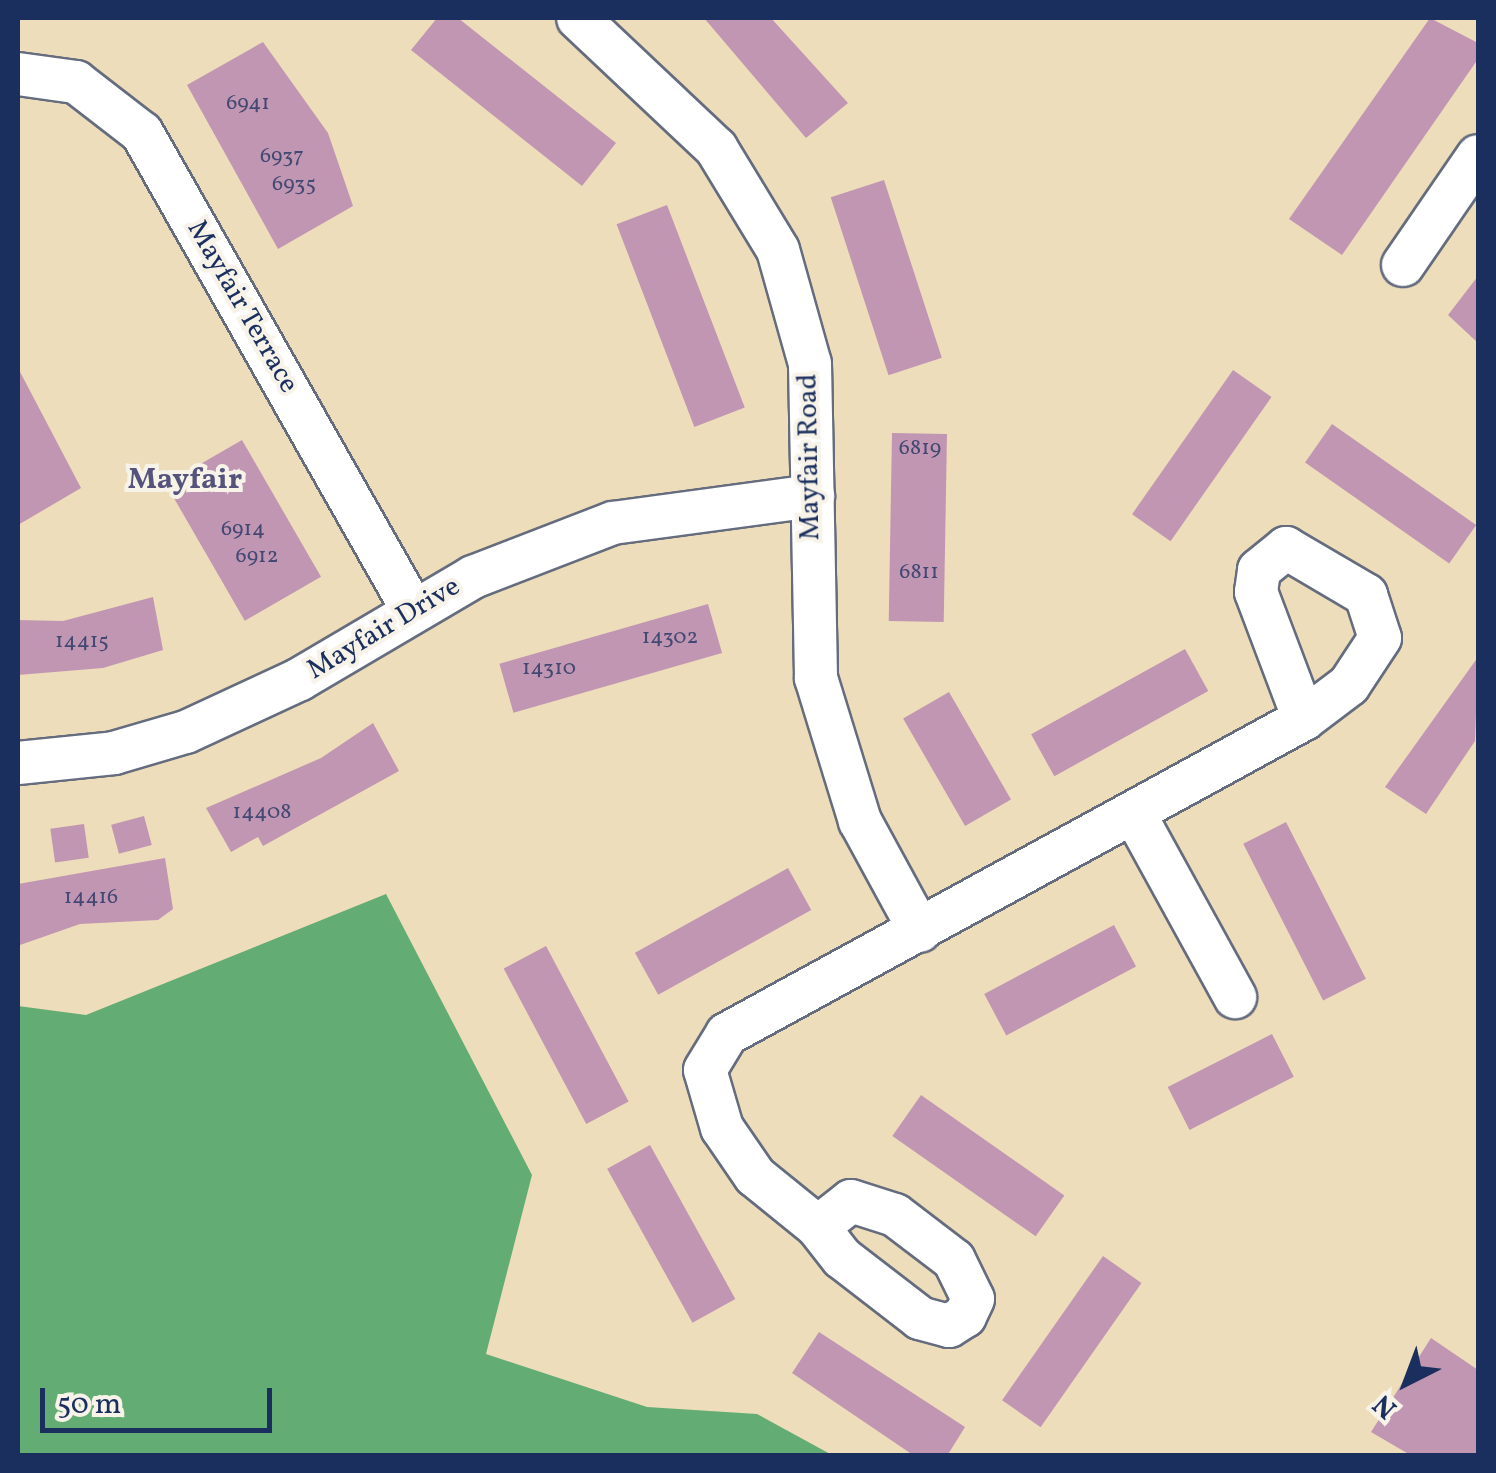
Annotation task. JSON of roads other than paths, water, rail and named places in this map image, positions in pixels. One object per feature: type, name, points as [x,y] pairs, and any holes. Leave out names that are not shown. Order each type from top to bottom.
[{"type":"street","name":"Mayfair Road","points":[[578,18],[716,148],[778,250],[810,364],[816,678],[860,820],[920,931]]},
{"type":"street","name":"Mayfair Terrace","points":[[18,74],[76,82],[142,133],[411,607]]},
{"type":"street","points":[[1404,265],[1473,177]]},
{"type":"street","name":"Mayfair Drive","points":[[18,762],[114,753],[186,732],[300,679],[411,607],[612,523],[812,496]]},
{"type":"street","points":[[818,1227],[756,1176],[722,1128],[705,1070],[727,1034],[1135,815],[1304,719]]},
{"type":"street","points":[[1135,815],[1235,997]]},
{"type":"district","name":"Mayfair","points":[[185,480]]}]
